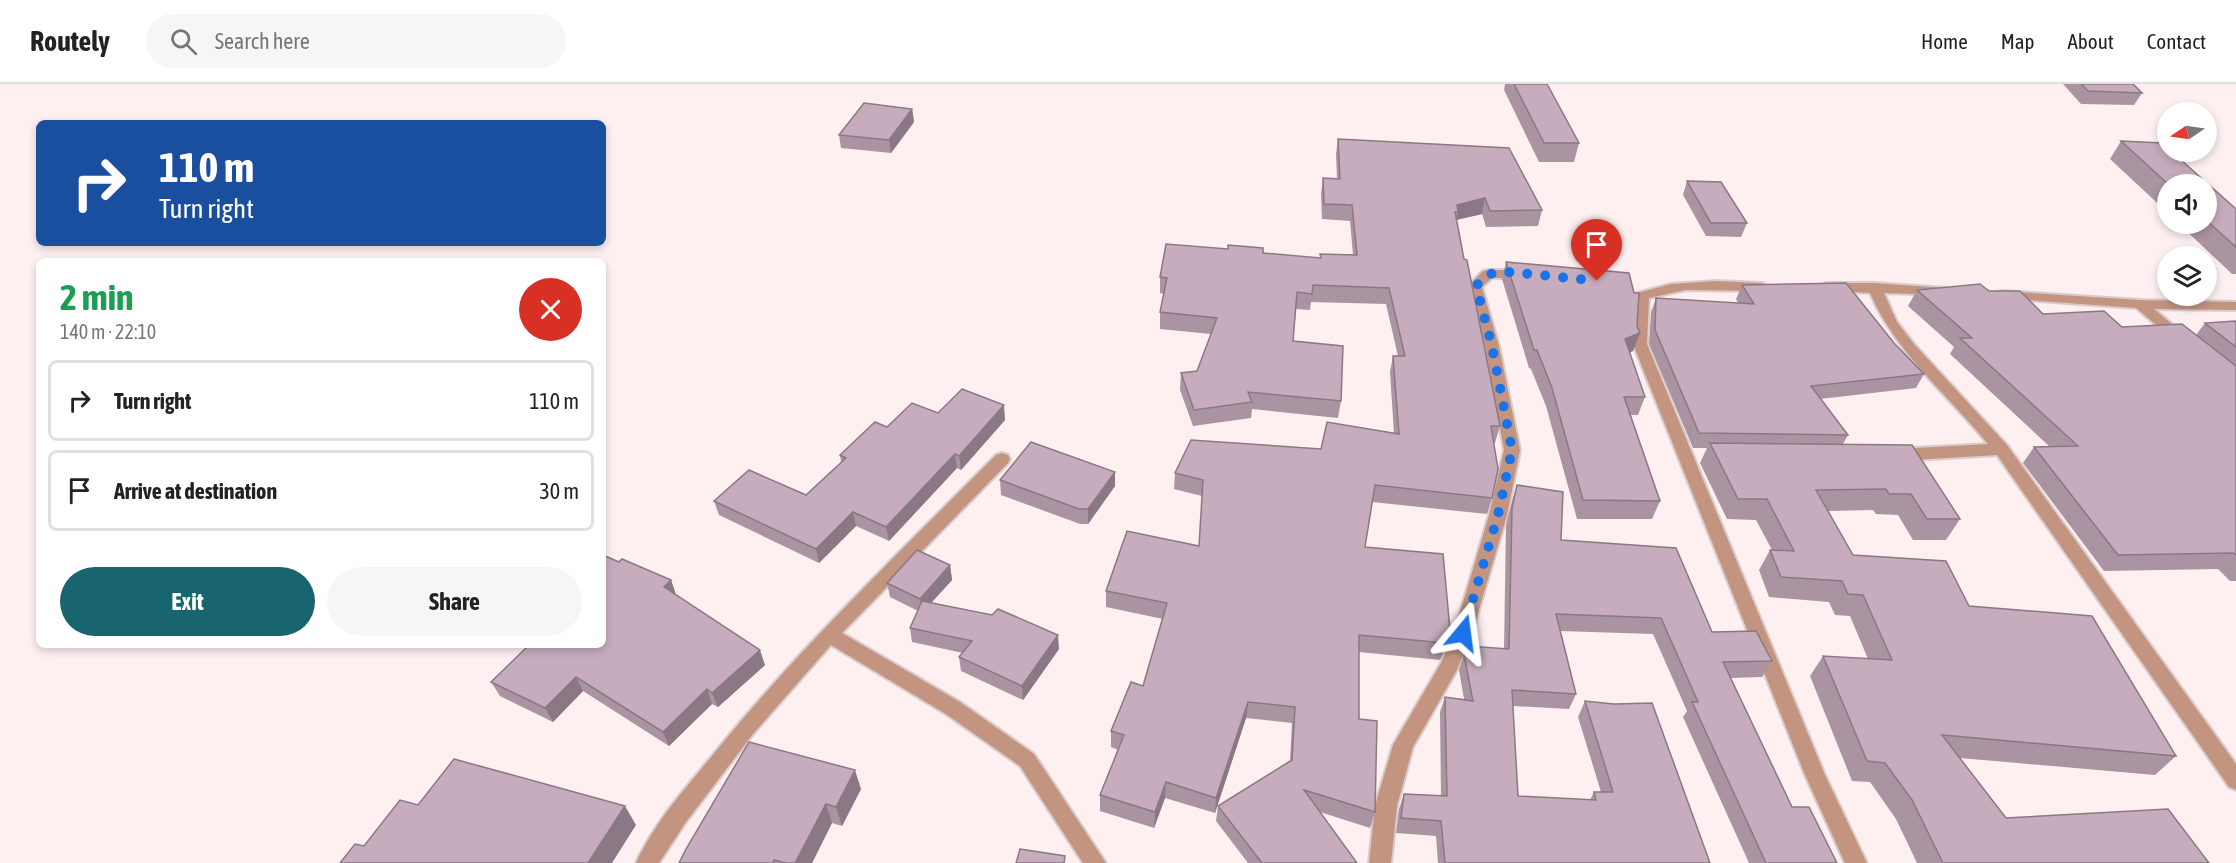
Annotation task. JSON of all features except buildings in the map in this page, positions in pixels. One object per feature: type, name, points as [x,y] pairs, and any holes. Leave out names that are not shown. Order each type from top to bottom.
[{"type":"street","points":[[1380,863],[1386,806],[1402,745],[1450,665],[1463,633],[1498,515],[1512,450],[1492,346],[1476,286],[1488,274],[1511,272],[1534,275]]},
{"type":"street","points":[[1638,286],[1661,288],[1679,286],[1771,287]]},
{"type":"street","points":[[1816,287],[1874,287],[1955,292]]},
{"type":"street","points":[[1874,287],[1895,330],[1925,366],[1976,418],[2001,449],[2236,781]]},
{"type":"street","points":[[1661,288],[1642,296],[1640,344],[1815,775],[1856,863]]},
{"type":"street","points":[[1989,294],[2140,304],[2236,306]]},
{"type":"street","points":[[2140,304],[2192,348]]},
{"type":"street","points":[[1883,456],[2001,449]]},
{"type":"street","points":[[1685,455],[1708,455]]},
{"type":"street","points":[[647,863],[660,839],[749,722],[829,635],[1002,459]]},
{"type":"street","points":[[829,635],[953,708],[1027,760],[1095,863]]},
{"type":"route","points":[[1463,633],[1498,515],[1512,450],[1492,346],[1476,286],[1488,274],[1511,272],[1597,281]]}]
